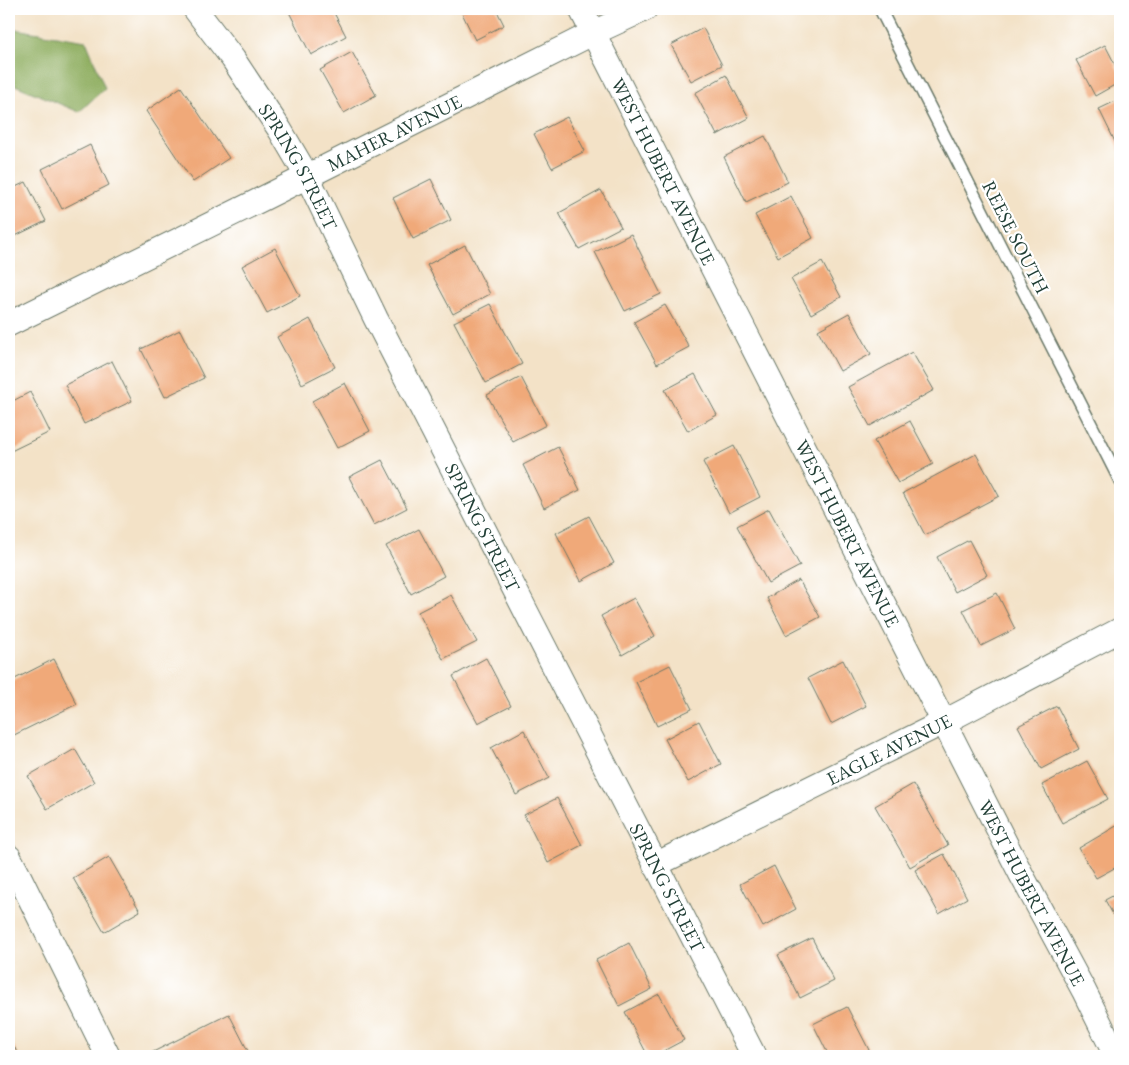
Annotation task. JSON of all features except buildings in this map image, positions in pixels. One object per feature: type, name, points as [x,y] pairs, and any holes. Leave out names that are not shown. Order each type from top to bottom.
[{"type":"street","name":"SPRING STREET","points":[[195,9],[233,59],[280,130],[307,176],[376,319],[754,1056]]},
{"type":"street","name":"WEST HUBERT AVENUE","points":[[580,9],[1021,874],[1084,991],[1116,1056]]},
{"type":"street","name":"MAHER AVENUE","points":[[9,324],[593,33],[645,9]]},
{"type":"street","name":"EAGLE AVENUE","points":[[656,865],[944,722],[1120,630]]},
{"type":"street","points":[[12,871],[108,1056]]},
{"type":"lane","name":"REESE SOUTH","points":[[880,9],[1120,481]]},
{"type":"green space","points":[[9,28],[86,41],[105,88],[79,112],[15,85],[9,86]]}]
